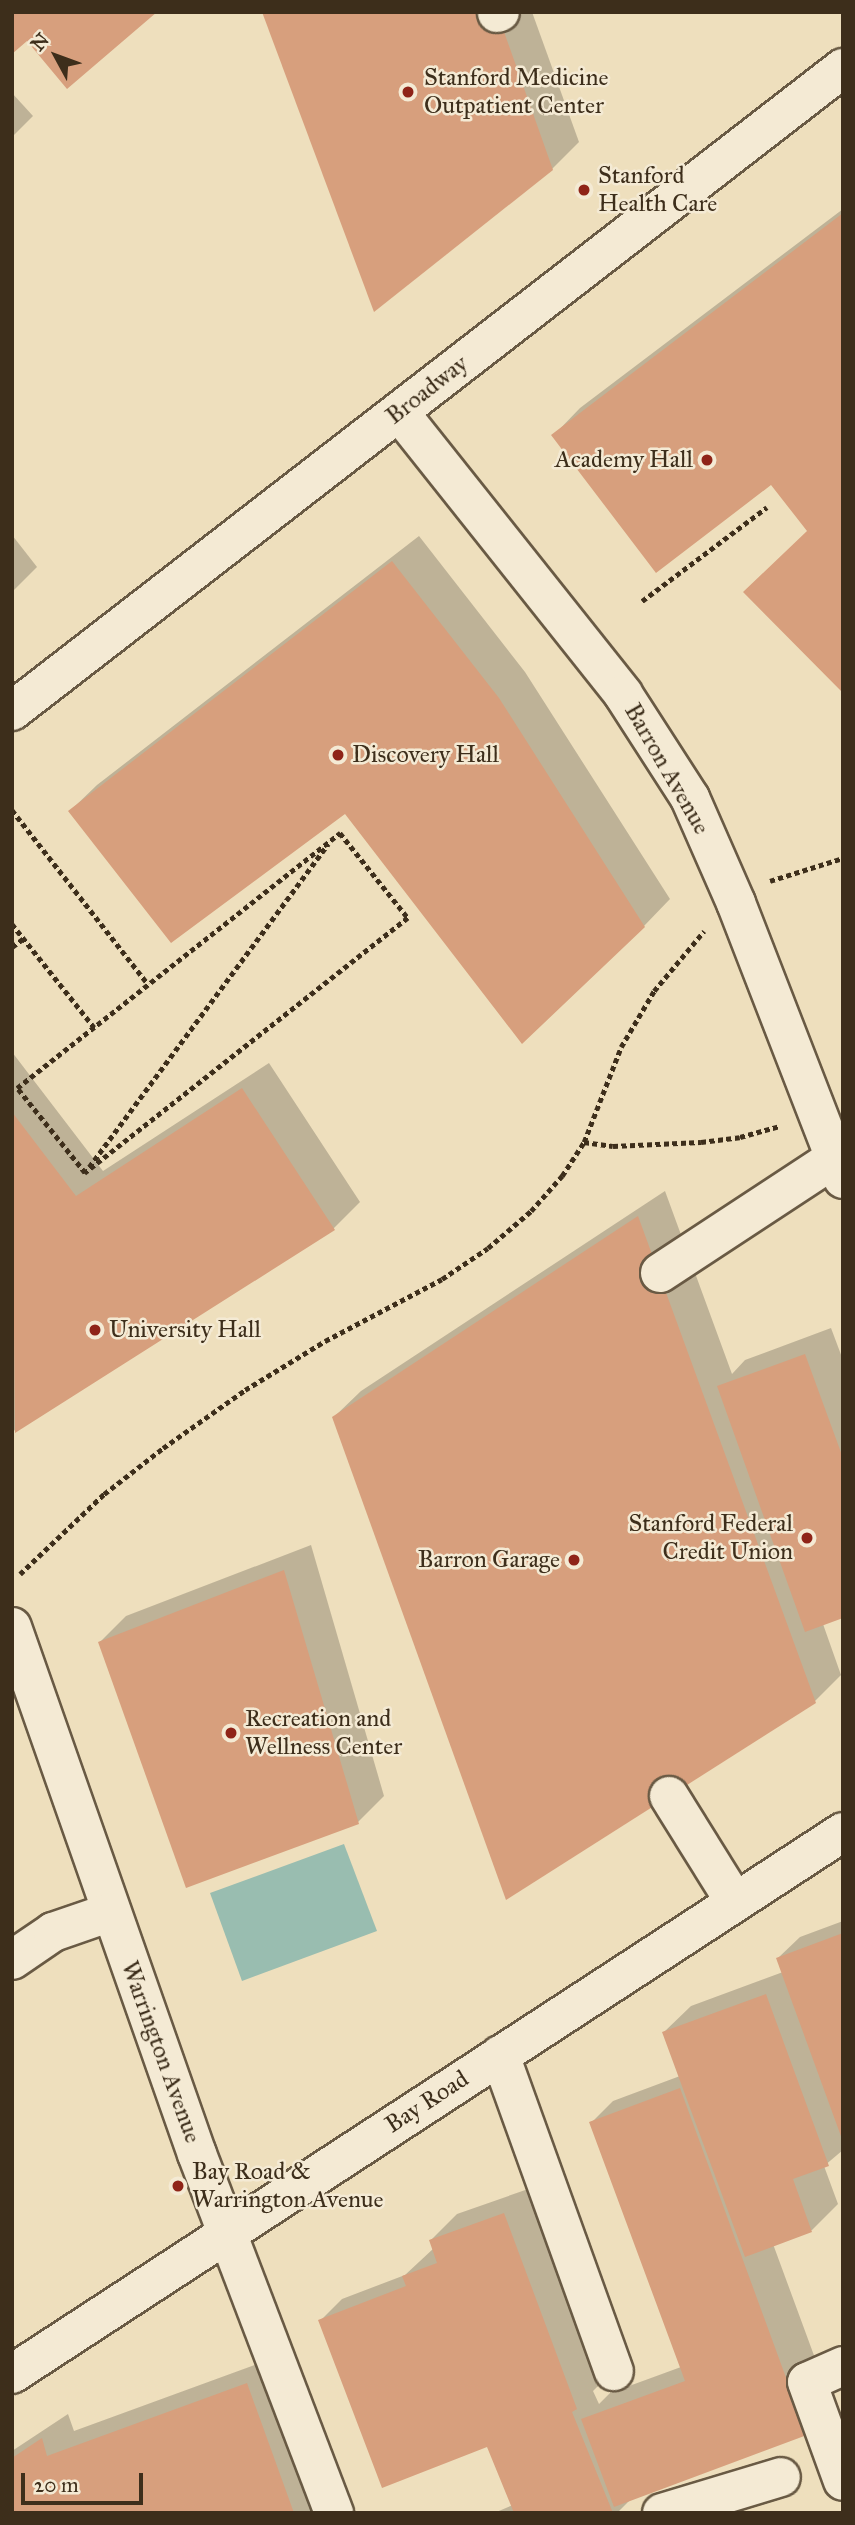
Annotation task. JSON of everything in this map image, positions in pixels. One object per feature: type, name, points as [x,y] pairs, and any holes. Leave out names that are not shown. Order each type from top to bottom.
[{"type":"street","name":"Broadway","points":[[12,711],[843,68]]},
{"type":"street","name":"Barron Avenue","points":[[399,412],[623,694],[690,798],[736,902],[839,1168]]},
{"type":"street","points":[[660,1273],[839,1168]]},
{"type":"street","name":"Warrington Avenue","points":[[12,1627],[226,2232],[334,2513]]},
{"type":"street","points":[[669,1796],[735,1902]]},
{"type":"street","name":"Bay Road","points":[[12,2374],[843,1832]]},
{"type":"street","points":[[12,1960],[53,1931],[111,1912]]},
{"type":"street","points":[[500,2054],[614,2371]]},
{"type":"street","points":[[843,2366],[807,2382],[843,2481]]},
{"type":"street","points":[[662,2513],[781,2477]]},
{"type":"path","points":[[642,601],[767,507]]},
{"type":"path","points":[[12,810],[148,984]]},
{"type":"path","points":[[340,833],[408,918],[85,1173],[17,1088],[340,833]]},
{"type":"path","points":[[85,1173],[332,839]]},
{"type":"path","points":[[762,883],[843,858]]},
{"type":"path","points":[[12,924],[94,1027]]},
{"type":"path","points":[[20,1574],[104,1494],[234,1397],[325,1341],[442,1279],[488,1248],[531,1211],[562,1176],[584,1142],[621,1047],[654,991],[706,929]]},
{"type":"path","points":[[12,947],[24,938]]},
{"type":"path","points":[[584,1142],[613,1146],[701,1142],[740,1137],[792,1123]]},
{"type":"water","points":[[344,1844],[377,1931],[242,1981],[210,1893]]},
{"type":"building","points":[[12,12],[157,12],[67,89],[27,41],[12,54]]},
{"type":"building","name":"Stanford Medicine Outpatient Center","points":[[262,12],[497,12],[553,170],[374,312]]},
{"type":"building","name":"Academy Hall","points":[[843,213],[843,693],[743,592],[807,531],[771,485],[656,573],[551,435]]},
{"type":"building","name":"Discovery Hall","points":[[392,561],[499,698],[645,927],[522,1044],[345,814],[171,943],[68,811]]},
{"type":"building","name":"University Hall","points":[[242,1088],[335,1230],[15,1433],[12,1112],[76,1196]]},
{"type":"building","name":"Barron Garage","points":[[638,1216],[816,1703],[506,1900],[332,1417]]},
{"type":"building","name":"Stanford Federal Credit Union","points":[[805,1354],[843,1458],[843,1618],[805,1632],[717,1386]]},
{"type":"building","name":"Recreation and Wellness Center","points":[[284,1570],[359,1824],[186,1888],[98,1642]]},
{"type":"building","points":[[843,1933],[843,2139],[842,2139],[776,1958]]},
{"type":"building","points":[[766,1994],[829,2166],[793,2179],[812,2232],[745,2257],[662,2032]]},
{"type":"building","points":[[680,2088],[807,2435],[614,2507],[581,2419],[685,2381],[589,2122]]},
{"type":"building","points":[[504,2213],[577,2409],[572,2412],[613,2513],[514,2513],[487,2447],[382,2488],[318,2320],[406,2286],[402,2276],[437,2263],[429,2240]]},
{"type":"building","points":[[247,2383],[294,2513],[12,2513],[12,2458],[42,2438],[47,2456]]},
{"type":"place","name":"Stanford Medicine Outpatient Center","points":[[408,92]]},
{"type":"place","name":"Stanford Health Care","points":[[584,190]]},
{"type":"place","name":"Academy Hall","points":[[707,460]]},
{"type":"place","name":"Discovery Hall","points":[[338,755]]},
{"type":"place","name":"University Hall","points":[[95,1330]]},
{"type":"place","name":"Stanford Federal Credit Union","points":[[807,1538]]},
{"type":"place","name":"Barron Garage","points":[[574,1560]]},
{"type":"place","name":"Recreation and Wellness Center","points":[[231,1733]]},
{"type":"place","name":"Bay Road & Warrington Avenue","points":[[178,2186]]}]
